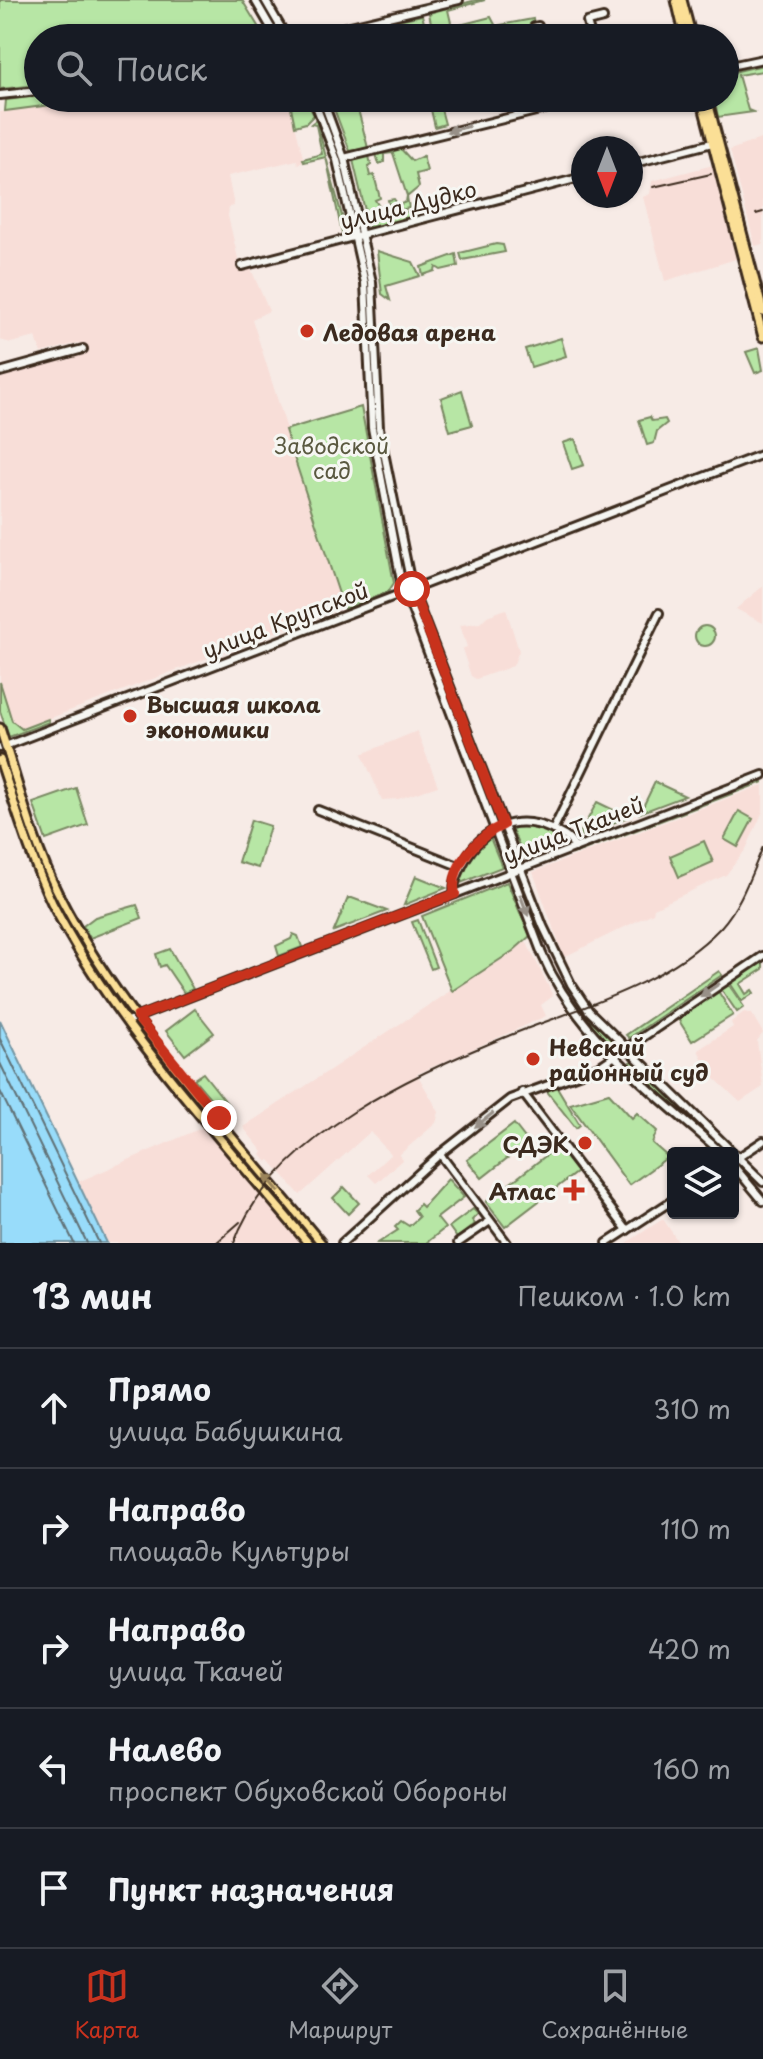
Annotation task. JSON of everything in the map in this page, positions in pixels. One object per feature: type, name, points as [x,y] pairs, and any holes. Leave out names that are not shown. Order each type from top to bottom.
[{"type":"main road","points":[[676,0],[682,24]]},
{"type":"main road","points":[[682,0],[688,24]]},
{"type":"main road","points":[[706,112],[763,312]]},
{"type":"main road","points":[[710,112],[763,337]]},
{"type":"main road","points":[[0,728],[3,747],[52,883],[90,949],[137,1017],[321,1243]]},
{"type":"main road","points":[[0,760],[46,889],[76,943],[127,1021],[308,1243]]},
{"type":"street","points":[[255,0],[269,24]]},
{"type":"street","points":[[265,0],[279,24]]},
{"type":"street","points":[[359,24],[459,0]]},
{"type":"street","points":[[588,24],[603,18]]},
{"type":"street","points":[[739,64],[763,59]]},
{"type":"street","points":[[0,95],[24,92]]},
{"type":"street","points":[[319,112],[340,159]]},
{"type":"street","points":[[326,112],[375,301],[379,428],[412,589],[499,827],[512,872],[561,992],[577,1015],[615,1056],[715,1147]]},
{"type":"street","points":[[340,159],[532,112]]},
{"type":"street","points":[[643,161],[716,142]]},
{"type":"street","name":"улица Дудко","points":[[242,266],[571,180]]},
{"type":"street","points":[[359,236],[369,313],[372,428],[404,592],[499,827],[571,984],[589,1011],[722,1147]]},
{"type":"street","points":[[0,372],[83,349]]},
{"type":"street","name":"улица Крупской","points":[[3,747],[763,454]]},
{"type":"street","points":[[553,830],[659,613]]},
{"type":"street","name":"улица Ткачей","points":[[127,1021],[520,869],[573,845],[763,775]]},
{"type":"street","points":[[318,810],[461,867]]},
{"type":"street","points":[[455,894],[454,886],[461,867],[474,844],[499,827],[527,822],[553,830],[573,845]]},
{"type":"street","points":[[342,1243],[440,1154],[522,1092],[584,1073],[615,1056],[763,956]]},
{"type":"street","points":[[561,992],[571,984]]},
{"type":"street","points":[[577,1015],[589,1011]]},
{"type":"street","points":[[522,1092],[627,1230]]},
{"type":"street","points":[[739,1158],[763,1141]]},
{"type":"street","points":[[440,1154],[507,1243]]},
{"type":"street","points":[[739,1164],[763,1182]]},
{"type":"street","points":[[739,1167],[763,1201]]},
{"type":"street","points":[[607,1243],[667,1204]]},
{"type":"street","points":[[458,1243],[490,1221]]},
{"type":"shaded area","points":[[24,109],[24,112],[292,112],[304,162],[298,164],[297,160],[228,176],[234,206],[229,207],[228,216],[241,271],[251,269],[269,311],[252,319],[343,606],[22,729],[12,721],[0,682],[0,378],[84,354],[78,343],[41,353],[36,337],[11,343],[0,340],[0,112]]},
{"type":"shaded area","points":[[763,138],[763,244],[755,246],[730,150]]},
{"type":"shaded area","points":[[713,165],[736,259],[665,281],[643,197],[650,194],[652,181]]},
{"type":"shaded area","points":[[763,586],[763,623],[736,609]]},
{"type":"shaded area","points":[[506,609],[519,651],[513,666],[476,679],[471,676],[462,649],[467,647],[460,625],[480,623],[487,616]]},
{"type":"shaded area","points":[[417,731],[438,786],[398,799],[382,800],[362,754]]},
{"type":"shaded area","points":[[763,785],[763,811],[746,849],[726,875],[654,908],[653,913],[564,957],[533,872]]},
{"type":"shaded area","points":[[526,941],[553,996],[541,1005],[546,1016],[417,1074],[439,1112],[436,1123],[399,1155],[402,1160],[376,1183],[368,1175],[391,1154],[370,1132],[300,1195],[270,1160],[267,1162],[261,1155],[263,1152],[243,1127]]},
{"type":"shaded area","points":[[744,1012],[752,1014],[763,1033],[757,1041],[763,1087],[740,1102],[710,1074],[698,1050],[733,1027],[731,1022]]},
{"type":"shaded area","points":[[206,1126],[269,1199],[300,1243],[107,1243],[78,1182]]},
{"type":"shaded area","points":[[663,1219],[679,1243],[627,1243],[634,1238]]},
{"type":"green space","points":[[0,0],[242,0],[257,24],[24,24],[24,86],[0,89]]},
{"type":"green space","points":[[485,0],[448,10],[451,24],[431,24],[429,13]]},
{"type":"green space","points":[[422,15],[424,24],[379,24]]},
{"type":"green space","points":[[491,17],[495,24],[464,24]]},
{"type":"green space","points":[[533,19],[534,24],[506,24]]},
{"type":"green space","points":[[763,65],[763,71],[739,75],[739,71]]},
{"type":"green space","points":[[739,78],[748,110],[753,112],[718,117],[717,112],[739,112]]},
{"type":"green space","points":[[24,98],[24,109],[5,111],[6,100]]},
{"type":"green space","points":[[292,112],[312,112],[314,115],[306,123],[295,126]]},
{"type":"green space","points":[[335,112],[359,112],[368,148],[350,151]]},
{"type":"green space","points":[[432,112],[442,112],[445,124],[435,127]]},
{"type":"green space","points":[[316,120],[326,157],[304,162],[303,159],[322,154],[316,125],[311,124]]},
{"type":"green space","points":[[400,148],[412,161],[423,156],[427,171],[416,174],[419,187],[407,197],[409,208],[391,212],[388,200],[394,199],[398,205],[406,202],[407,196],[393,153],[384,154],[384,162],[379,164],[376,154]]},
{"type":"green space","points":[[369,156],[370,176],[374,175],[380,198],[375,200],[383,213],[367,219],[353,160]]},
{"type":"green space","points":[[326,157],[346,231],[342,233]]},
{"type":"green space","points":[[410,211],[410,219],[369,229],[368,222]]},
{"type":"green space","points":[[503,245],[505,252],[462,260],[460,253]]},
{"type":"green space","points":[[377,251],[413,262],[420,276],[386,286],[390,300],[382,294]]},
{"type":"green space","points":[[456,254],[458,266],[441,270],[436,267],[435,271],[423,275],[421,267]]},
{"type":"green space","points":[[561,338],[566,356],[531,367],[525,349]]},
{"type":"green space","points":[[759,348],[763,370],[755,373],[746,352]]},
{"type":"green space","points":[[462,390],[472,425],[450,431],[441,398]]},
{"type":"green space","name":"Заводской сад","points":[[361,407],[394,583],[388,592],[344,609],[285,430]]},
{"type":"green space","points":[[650,417],[652,421],[665,419],[667,423],[657,431],[654,443],[647,445],[639,420]]},
{"type":"green space","points":[[575,439],[584,465],[572,469],[563,443]]},
{"type":"green space","points":[[705,626],[712,629],[715,636],[712,643],[705,646],[698,643],[695,636],[698,629]]},
{"type":"green space","points":[[0,682],[12,721],[22,729],[48,719],[49,722],[9,737],[0,711]]},
{"type":"green space","points":[[655,782],[685,796],[640,813]]},
{"type":"green space","points":[[763,782],[573,854],[573,853]]},
{"type":"green space","points":[[76,788],[88,825],[46,840],[33,803]]},
{"type":"green space","points":[[597,802],[628,817],[578,837]]},
{"type":"green space","points":[[739,811],[753,819],[738,847],[724,839]]},
{"type":"green space","points":[[251,820],[270,826],[258,868],[238,862]]},
{"type":"green space","points":[[527,825],[544,829],[567,842],[525,858],[510,826]]},
{"type":"green space","points":[[489,835],[502,867],[458,884],[469,855]]},
{"type":"green space","points":[[704,841],[713,862],[679,877],[670,856]]},
{"type":"green space","points":[[416,876],[446,888],[404,905]]},
{"type":"green space","points":[[507,882],[530,936],[513,951],[452,991],[422,916]]},
{"type":"green space","points":[[348,898],[352,898],[387,911],[334,931]]},
{"type":"green space","points":[[137,905],[142,918],[90,938],[83,926],[95,917]]},
{"type":"green space","points":[[418,920],[436,967],[431,969],[412,922]]},
{"type":"green space","points":[[293,934],[298,936],[302,947],[279,956],[276,946],[291,939]]},
{"type":"green space","points":[[170,949],[193,989],[184,993],[165,965],[160,967],[156,954]]},
{"type":"green space","points":[[763,960],[763,969],[740,984],[746,994],[752,990],[754,993],[742,1001],[730,983]]},
{"type":"green space","points":[[719,971],[722,975],[629,1038],[626,1035]]},
{"type":"green space","points":[[729,985],[744,1007],[737,1012],[721,989]]},
{"type":"green space","points":[[718,991],[733,1015],[692,1041],[678,1019]]},
{"type":"green space","points":[[195,1009],[214,1033],[185,1055],[166,1031]]},
{"type":"green space","points":[[590,1016],[616,1044],[610,1047],[583,1018]]},
{"type":"green space","points":[[635,1059],[722,1147],[632,1067],[630,1062]]},
{"type":"green space","points":[[203,1073],[230,1107],[223,1113],[194,1079]]},
{"type":"green space","points":[[557,1087],[580,1125],[576,1128],[546,1090]]},
{"type":"green space","points":[[609,1093],[632,1118],[637,1113],[657,1131],[652,1143],[667,1158],[629,1185],[570,1104]]},
{"type":"green space","points":[[514,1124],[528,1142],[482,1178],[467,1160]]},
{"type":"green space","points":[[557,1147],[577,1172],[505,1227],[486,1202]]},
{"type":"green space","points":[[448,1179],[464,1197],[437,1218],[445,1228],[426,1243],[378,1243],[398,1230],[395,1227],[401,1221],[409,1226],[419,1217],[414,1210],[420,1204],[423,1207]]},
{"type":"green space","points":[[344,1187],[359,1203],[348,1214],[333,1198]]},
{"type":"green space","points":[[473,1209],[478,1214],[472,1220],[475,1224],[457,1238],[449,1227]]},
{"type":"water","points":[[0,1020],[107,1243],[0,1243]]},
{"type":"tram line","points":[[0,744],[23,817],[51,888],[106,982],[173,1072],[316,1243]]},
{"type":"railway","points":[[653,187],[711,174]]},
{"type":"railway","points":[[756,214],[763,212]]},
{"type":"railway","points":[[234,1243],[253,1205],[281,1170],[354,1112],[437,1066],[652,978],[700,946],[721,927],[734,909],[763,847]]},
{"type":"railway","points":[[216,1243],[240,1222]]},
{"type":"place","name":"Ледовая арена","points":[[307,331]]},
{"type":"place","name":"Высшая школа экономики","points":[[130,716]]},
{"type":"place","name":"Невский районный суд","points":[[533,1059]]},
{"type":"place","name":"СДЭК","points":[[585,1143]]},
{"type":"place","name":"Атлас","points":[[574,1190]]},
{"type":"route","points":[[219,1118],[137,1017],[455,894],[455,881],[469,851],[486,833],[503,825],[412,589]]}]
